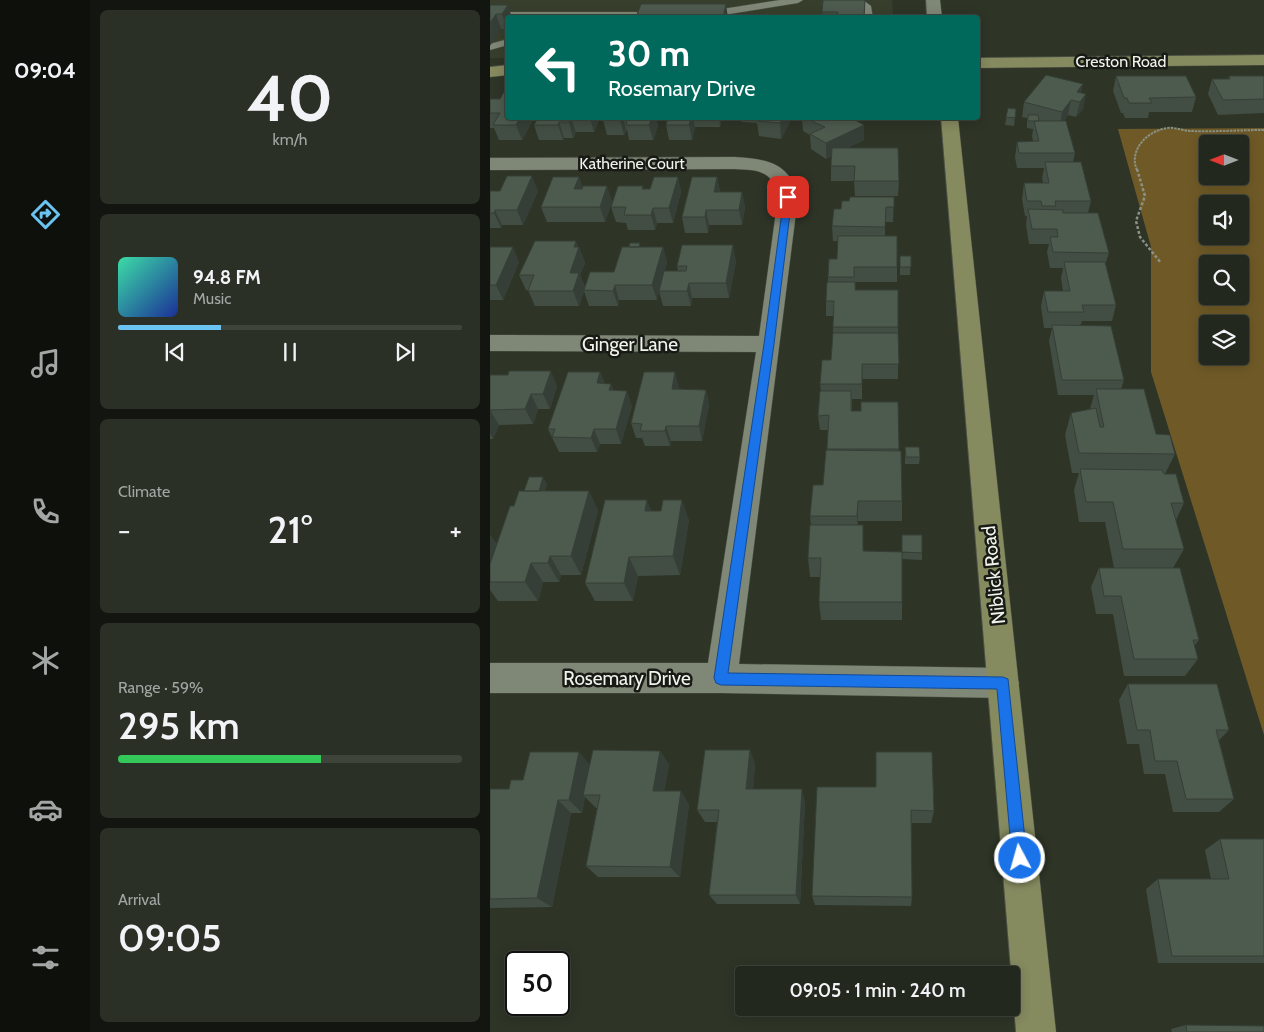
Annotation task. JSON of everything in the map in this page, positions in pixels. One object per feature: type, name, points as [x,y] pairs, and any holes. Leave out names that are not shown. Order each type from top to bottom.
[{"type":"main road","name":"Creston Road","points":[[980,63],[1264,60]]},
{"type":"main road","points":[[490,72],[505,70]]},
{"type":"main road","points":[[490,80],[505,81]]},
{"type":"main road","name":"Niblick Road","points":[[949,120],[1036,1032]]},
{"type":"street","points":[[933,0],[935,15]]},
{"type":"street","name":"Katherine Court","points":[[490,164],[734,162],[756,164],[773,170],[784,180],[788,197],[769,344]]},
{"type":"street","name":"Ginger Lane","points":[[490,343],[769,344]]},
{"type":"street","points":[[721,678],[769,344]]},
{"type":"street","name":"Rosemary Drive","points":[[490,678],[721,678],[1003,683]]},
{"type":"lane","points":[[692,15],[731,14],[771,4],[798,0]]},
{"type":"lane","points":[[857,0],[868,8],[868,15]]},
{"type":"lane","points":[[769,15],[771,4]]},
{"type":"lane","points":[[559,15],[586,13],[610,15]]},
{"type":"lane","points":[[490,14],[518,15]]},
{"type":"path","points":[[1162,263],[1140,237],[1136,221],[1144,196],[1140,176],[1135,165],[1136,150],[1146,136],[1168,128],[1191,131],[1264,130]]},
{"type":"shaded area","points":[[490,0],[892,0],[893,15],[505,15],[505,58],[490,58]]},
{"type":"shaded area","points":[[1264,128],[1264,735],[1151,372],[1151,247],[1118,129]]},
{"type":"building","points":[[823,0],[865,0],[864,15],[837,15],[838,12],[822,12]]},
{"type":"building","points":[[641,4],[726,4],[723,15],[637,15]]},
{"type":"building","points":[[490,5],[508,5],[502,14],[496,14],[490,23]]},
{"type":"building","points":[[1046,75],[1083,84],[1077,92],[1086,94],[1080,102],[1071,100],[1062,112],[1024,102]]},
{"type":"building","points":[[1116,76],[1186,76],[1196,97],[1149,98],[1152,103],[1129,103],[1127,98],[1124,98]]},
{"type":"building","points":[[1229,76],[1264,76],[1264,99],[1223,100],[1212,79],[1230,79]]},
{"type":"building","points":[[505,92],[505,120],[519,120],[516,125],[493,125],[500,113],[490,113],[490,99],[500,99]]},
{"type":"building","points":[[1008,108],[1016,109],[1015,118],[1006,117]]},
{"type":"building","points":[[1028,115],[1038,115],[1039,121],[1028,121]]},
{"type":"building","points":[[537,120],[570,120],[569,122],[559,122],[558,125],[534,125]]},
{"type":"building","points":[[627,120],[651,120],[649,125],[626,125]]},
{"type":"building","points":[[667,120],[690,120],[689,125],[666,125]]},
{"type":"building","points":[[758,120],[782,120],[780,123]]},
{"type":"building","points":[[809,120],[855,120],[864,125],[826,143],[810,134],[825,127]]},
{"type":"building","points":[[1034,121],[1066,121],[1075,153],[1019,153],[1017,142],[1039,141]]},
{"type":"building","points":[[832,148],[898,148],[899,181],[854,181],[855,166],[831,166]]},
{"type":"building","points":[[1045,162],[1081,162],[1091,201],[1055,201],[1056,206],[1042,206],[1041,201],[1027,201],[1024,183],[1049,183]]},
{"type":"building","points":[[507,176],[532,176],[517,210],[495,210],[494,213],[490,213],[490,191],[500,191]]},
{"type":"building","points":[[553,177],[579,177],[574,189],[582,189],[583,186],[607,186],[600,207],[541,207]]},
{"type":"building","points":[[654,177],[678,177],[669,208],[653,208],[651,215],[624,215],[626,207],[611,207],[618,186],[643,186],[642,189],[650,189]]},
{"type":"building","points":[[692,177],[717,177],[714,192],[742,192],[739,210],[706,210],[705,217],[682,217]]},
{"type":"building","points":[[850,197],[894,197],[894,207],[886,207],[885,227],[832,226],[834,209],[841,209],[842,201],[849,201]]},
{"type":"building","points":[[1028,209],[1063,210],[1063,213],[1098,213],[1109,253],[1053,252],[1050,237],[1058,237],[1057,229],[1032,229]]},
{"type":"building","points":[[838,236],[897,236],[897,267],[854,267],[854,277],[828,277],[829,259],[837,259]]},
{"type":"building","points":[[535,241],[576,241],[574,247],[579,247],[570,273],[579,273],[573,291],[528,291],[534,275],[519,275]]},
{"type":"building","points":[[630,243],[640,243],[639,247],[629,247]]},
{"type":"building","points":[[682,245],[733,245],[726,283],[689,283],[687,291],[659,291],[664,271],[686,271],[687,266],[677,266]]},
{"type":"building","points":[[490,247],[513,247],[496,285],[490,285]]},
{"type":"building","points":[[622,247],[663,247],[652,285],[615,285],[613,291],[584,290],[590,272],[614,272]]},
{"type":"building","points":[[900,256],[911,256],[911,267],[900,267]]},
{"type":"building","points":[[1064,262],[1105,262],[1116,305],[1082,305],[1084,312],[1048,312],[1044,291],[1070,291]]},
{"type":"building","points":[[827,282],[855,282],[855,290],[898,290],[898,327],[833,327],[834,301],[826,301]]},
{"type":"building","points":[[1052,325],[1111,326],[1124,380],[1062,380]]},
{"type":"building","points":[[833,333],[898,333],[899,364],[862,364],[862,384],[820,384],[822,360],[831,360]]},
{"type":"building","points":[[509,371],[551,371],[543,394],[531,394],[525,409],[490,410],[490,375],[508,375]]},
{"type":"building","points":[[568,372],[600,372],[597,383],[611,384],[609,390],[627,391],[616,429],[594,429],[591,438],[552,437],[555,429],[548,429]]},
{"type":"building","points":[[644,372],[675,372],[672,389],[706,390],[699,426],[666,426],[665,431],[640,431],[642,424],[631,423]]},
{"type":"building","points":[[1096,389],[1144,389],[1156,434],[1170,435],[1175,454],[1079,453],[1071,413],[1096,408],[1100,427],[1104,427]]},
{"type":"building","points":[[820,391],[851,391],[851,411],[861,411],[861,402],[898,402],[899,449],[827,449],[829,415],[818,416]]},
{"type":"building","points":[[905,447],[919,447],[920,457],[906,457]]},
{"type":"building","points":[[826,450],[901,451],[902,501],[858,501],[857,516],[810,516],[813,485],[823,485]]},
{"type":"building","points":[[1080,469],[1162,470],[1164,474],[1176,474],[1184,503],[1171,503],[1184,549],[1123,549],[1113,502],[1086,502]]},
{"type":"building","points":[[529,477],[543,477],[539,491],[524,491]]},
{"type":"building","points":[[519,491],[589,491],[571,556],[550,556],[548,563],[531,563],[525,582],[490,582],[490,564],[510,506],[514,506]]},
{"type":"building","points":[[605,500],[647,500],[645,511],[661,511],[663,500],[682,500],[673,556],[629,557],[624,583],[585,583]]},
{"type":"building","points":[[810,525],[863,525],[863,551],[902,552],[902,602],[819,602],[821,558],[808,558]]},
{"type":"building","points":[[902,535],[922,535],[922,553],[902,552]]},
{"type":"building","points":[[1099,568],[1180,568],[1199,640],[1193,640],[1198,659],[1134,659],[1121,596],[1104,596]]},
{"type":"building","points":[[1128,684],[1217,684],[1229,730],[1216,730],[1234,799],[1186,799],[1177,761],[1155,761],[1150,730],[1137,730]]},
{"type":"building","points":[[593,750],[660,751],[653,791],[681,791],[670,867],[586,866],[600,795],[583,795]]},
{"type":"building","points":[[705,750],[750,750],[746,789],[802,789],[796,895],[709,895],[719,810],[697,810]]},
{"type":"building","points":[[530,752],[579,752],[569,800],[558,800],[537,898],[490,899],[490,789],[509,789],[511,780],[523,780]]},
{"type":"building","points":[[876,752],[932,752],[934,811],[911,810],[912,897],[812,896],[817,787],[876,787]]},
{"type":"building","points":[[1220,839],[1264,839],[1264,956],[1172,956],[1158,879],[1229,879]]},
{"type":"building","points":[[1186,1025],[1264,1026],[1264,1032],[1187,1032]]},
{"type":"route","points":[[788,197],[721,678],[1003,683],[1020,858]]}]
